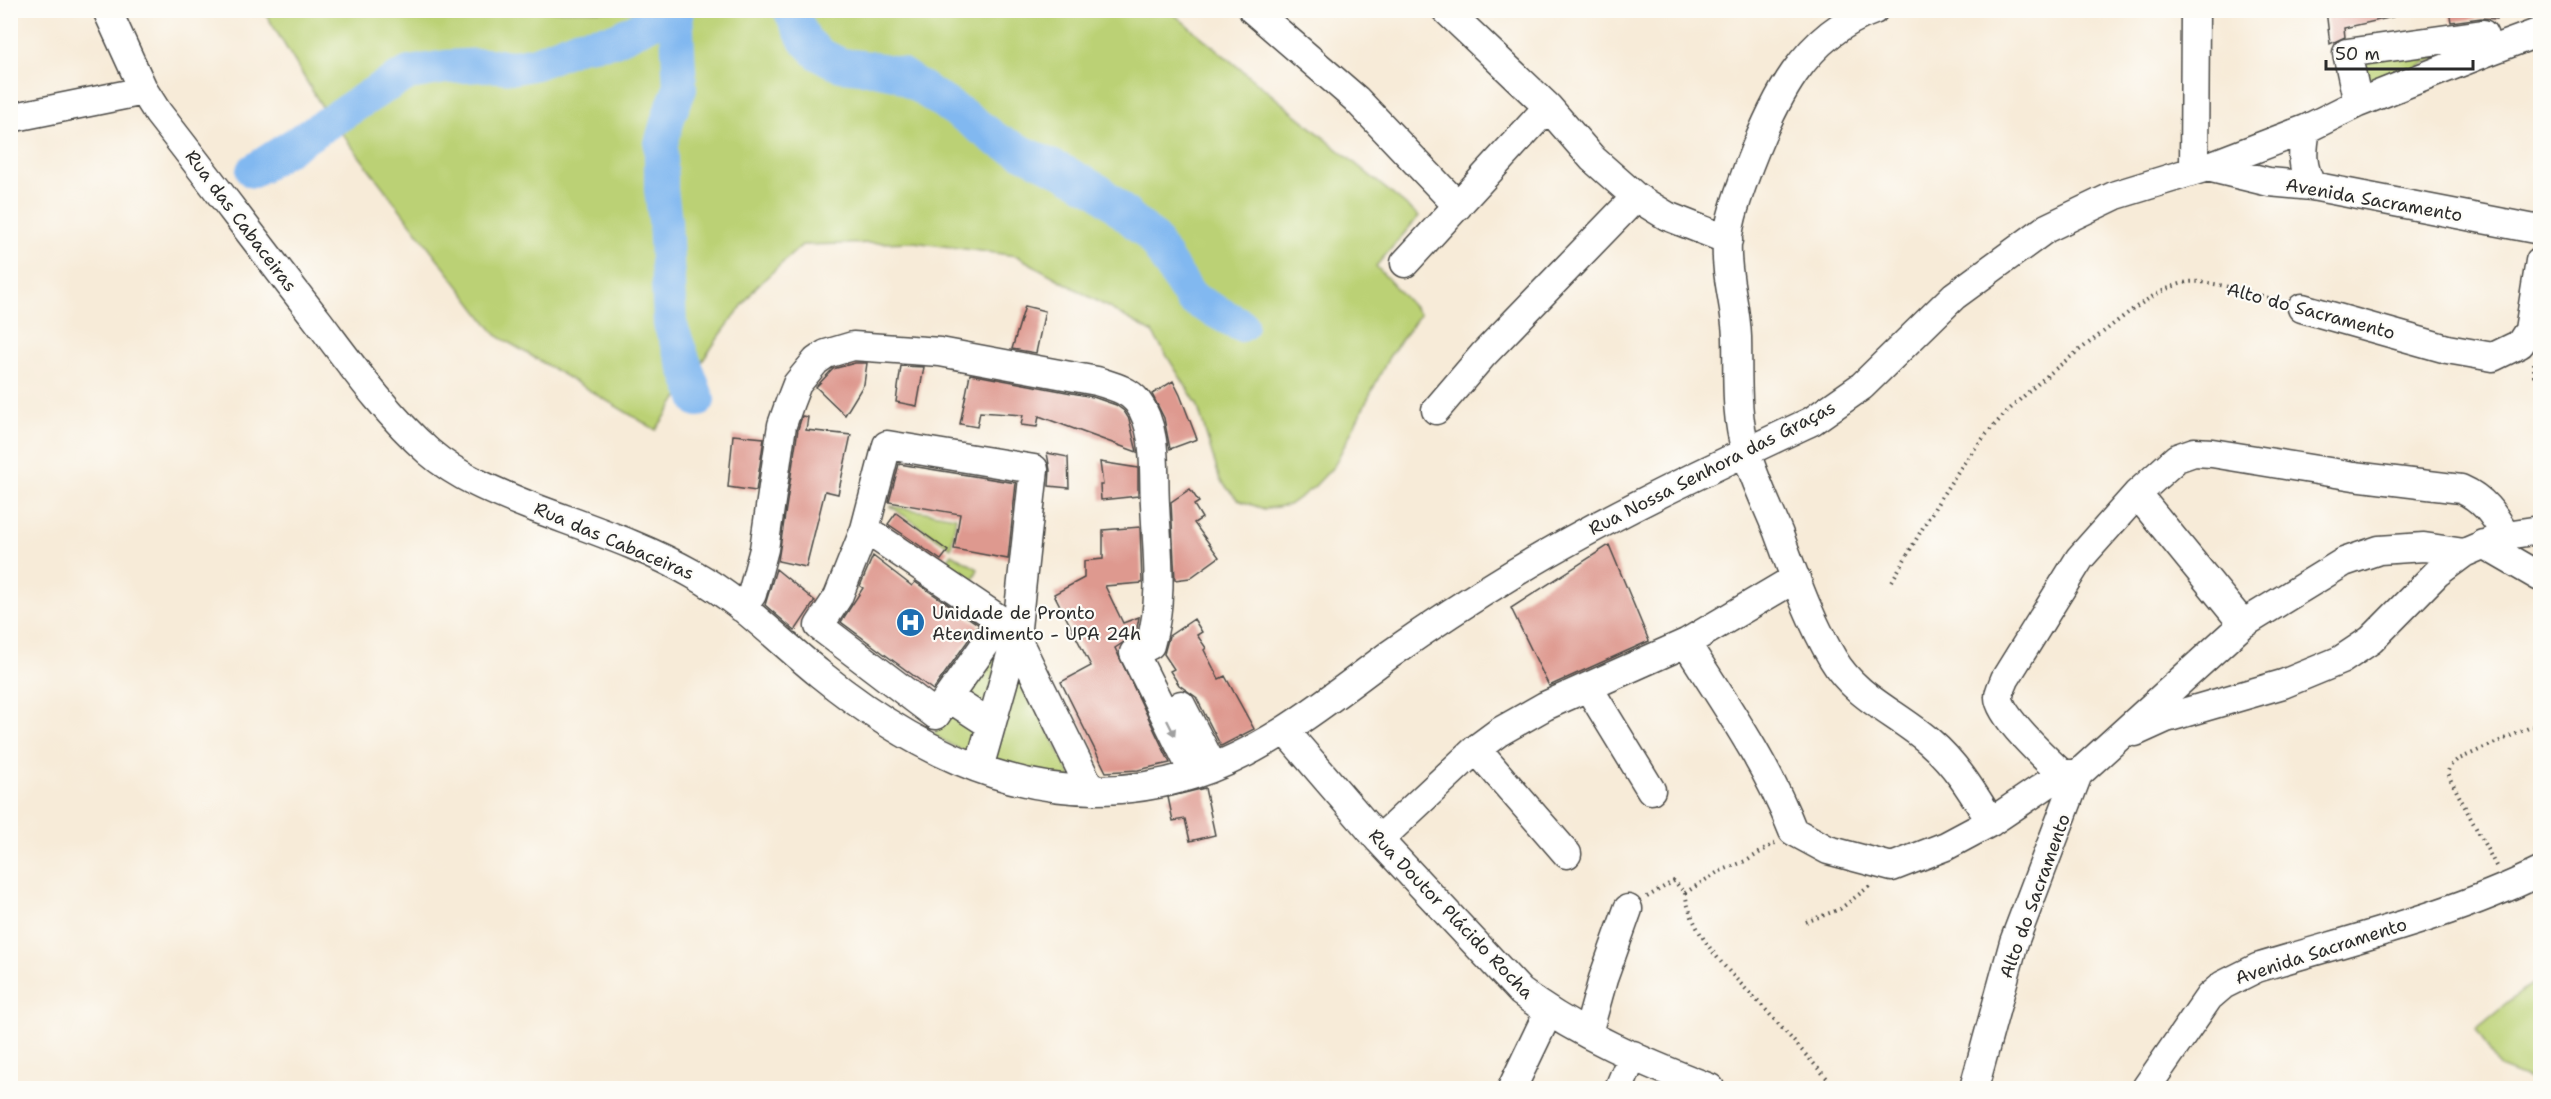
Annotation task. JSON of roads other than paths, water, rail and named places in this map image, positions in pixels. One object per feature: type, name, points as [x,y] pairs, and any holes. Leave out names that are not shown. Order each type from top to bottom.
[{"type":"street","name":"Rua das Cabaceiras","points":[[107,10],[144,92],[367,385],[426,450],[446,465],[482,484],[695,574],[742,608],[867,711],[895,729],[979,768],[1031,785],[1091,790],[1136,787],[1204,771],[1286,732]]},
{"type":"street","points":[[1253,10],[1356,99],[1458,206]]},
{"type":"street","points":[[1446,10],[1548,107],[1593,159],[1636,197],[1668,216],[1728,240]]},
{"type":"street","points":[[1874,10],[1845,23],[1817,45],[1800,63],[1764,125],[1736,201],[1728,240],[1727,275],[1737,335],[1738,409],[1747,452],[1810,615],[1840,670],[1860,692],[1913,728],[1945,755],[1991,822]]},
{"type":"street","points":[[2195,10],[2201,169]]},
{"type":"street","name":"Rua Nossa Senhora das Graças","points":[[1286,732],[1394,652],[1517,571],[1613,518],[1812,421],[1862,386],[1954,296],[2047,228],[2116,195],[2201,169],[2306,129],[2358,104],[2541,32]]},
{"type":"street","points":[[2358,104],[2347,53],[2483,34],[2488,51]]},
{"type":"street","points":[[10,118],[144,92]]},
{"type":"street","points":[[1405,263],[1548,107]]},
{"type":"street","points":[[2306,129],[2302,156],[2304,171],[2312,186]]},
{"type":"street","name":"Avenida Sacramento","points":[[2201,169],[2269,182],[2312,186],[2541,230]]},
{"type":"street","points":[[1436,410],[1483,355],[1636,197]]},
{"type":"street","name":"Alto do Sacramento","points":[[2302,308],[2447,349],[2493,357],[2520,344],[2529,330],[2541,261]]},
{"type":"street","points":[[742,608],[752,594],[765,549],[782,425],[797,384],[816,361],[838,349],[870,346],[940,351],[1096,381],[1118,388],[1137,402],[1153,445],[1155,468],[1159,591],[1157,614],[1150,645],[1134,653],[1204,771]]},
{"type":"street","points":[[865,529],[1002,621],[936,715],[819,626],[838,597],[865,529],[887,445],[1034,469],[1016,637],[979,768]]},
{"type":"street","points":[[2070,774],[2027,740],[2000,706],[1999,696],[2005,679],[2080,558],[2137,494],[2177,458],[2194,452],[2212,453],[2354,476],[2461,489],[2476,495],[2487,505],[2485,544]]},
{"type":"street","points":[[2137,494],[2243,624]]},
{"type":"street","points":[[1686,643],[1735,721],[1780,800],[1793,831],[1828,849],[1892,867],[1946,846],[1991,822],[2070,774],[2114,741],[2243,624],[2344,562],[2379,550],[2485,544],[2541,530]]},
{"type":"street","points":[[2485,544],[2541,577]]},
{"type":"street","points":[[2114,741],[2166,718],[2283,684],[2341,660],[2371,640],[2437,573],[2485,544]]},
{"type":"street","points":[[1379,840],[1476,748],[1521,719],[1686,643],[1796,578]]},
{"type":"street","points":[[1016,637],[1091,790]]},
{"type":"street","points":[[820,674],[844,645]]},
{"type":"street","points":[[1588,687],[1652,790]]},
{"type":"street","points":[[948,698],[992,725]]},
{"type":"street","name":"Rua Doutor Plácido Rocha","points":[[1286,732],[1379,840],[1521,992],[1548,1012],[1588,1033],[1710,1089]]},
{"type":"street","points":[[1476,748],[1567,854]]},
{"type":"street","name":"Alto do Sacramento","points":[[1974,1089],[2014,942],[2070,774]]},
{"type":"street","name":"Avenida Sacramento","points":[[2146,1089],[2209,997],[2236,978],[2257,968],[2455,908],[2541,872]]},
{"type":"street","points":[[1588,1033],[1603,979],[1629,909]]},
{"type":"street","points":[[1512,1089],[1548,1012]]},
{"type":"street","points":[[1619,1089],[1633,1055]]},
{"type":"waterway","points":[[676,10],[680,89],[669,115],[661,144],[661,190],[665,220],[670,324],[698,400]]},
{"type":"waterway","points":[[790,10],[805,40],[819,54],[841,65],[900,74],[997,140],[1099,191],[1152,237],[1191,298],[1241,325]]},
{"type":"waterway","points":[[253,171],[409,73],[446,67],[484,65],[515,67],[536,63],[580,45],[615,40],[675,11]]},
{"type":"place","name":"Unidade de Pronto Atendimento - UPA 24h","points":[[911,623]]}]
